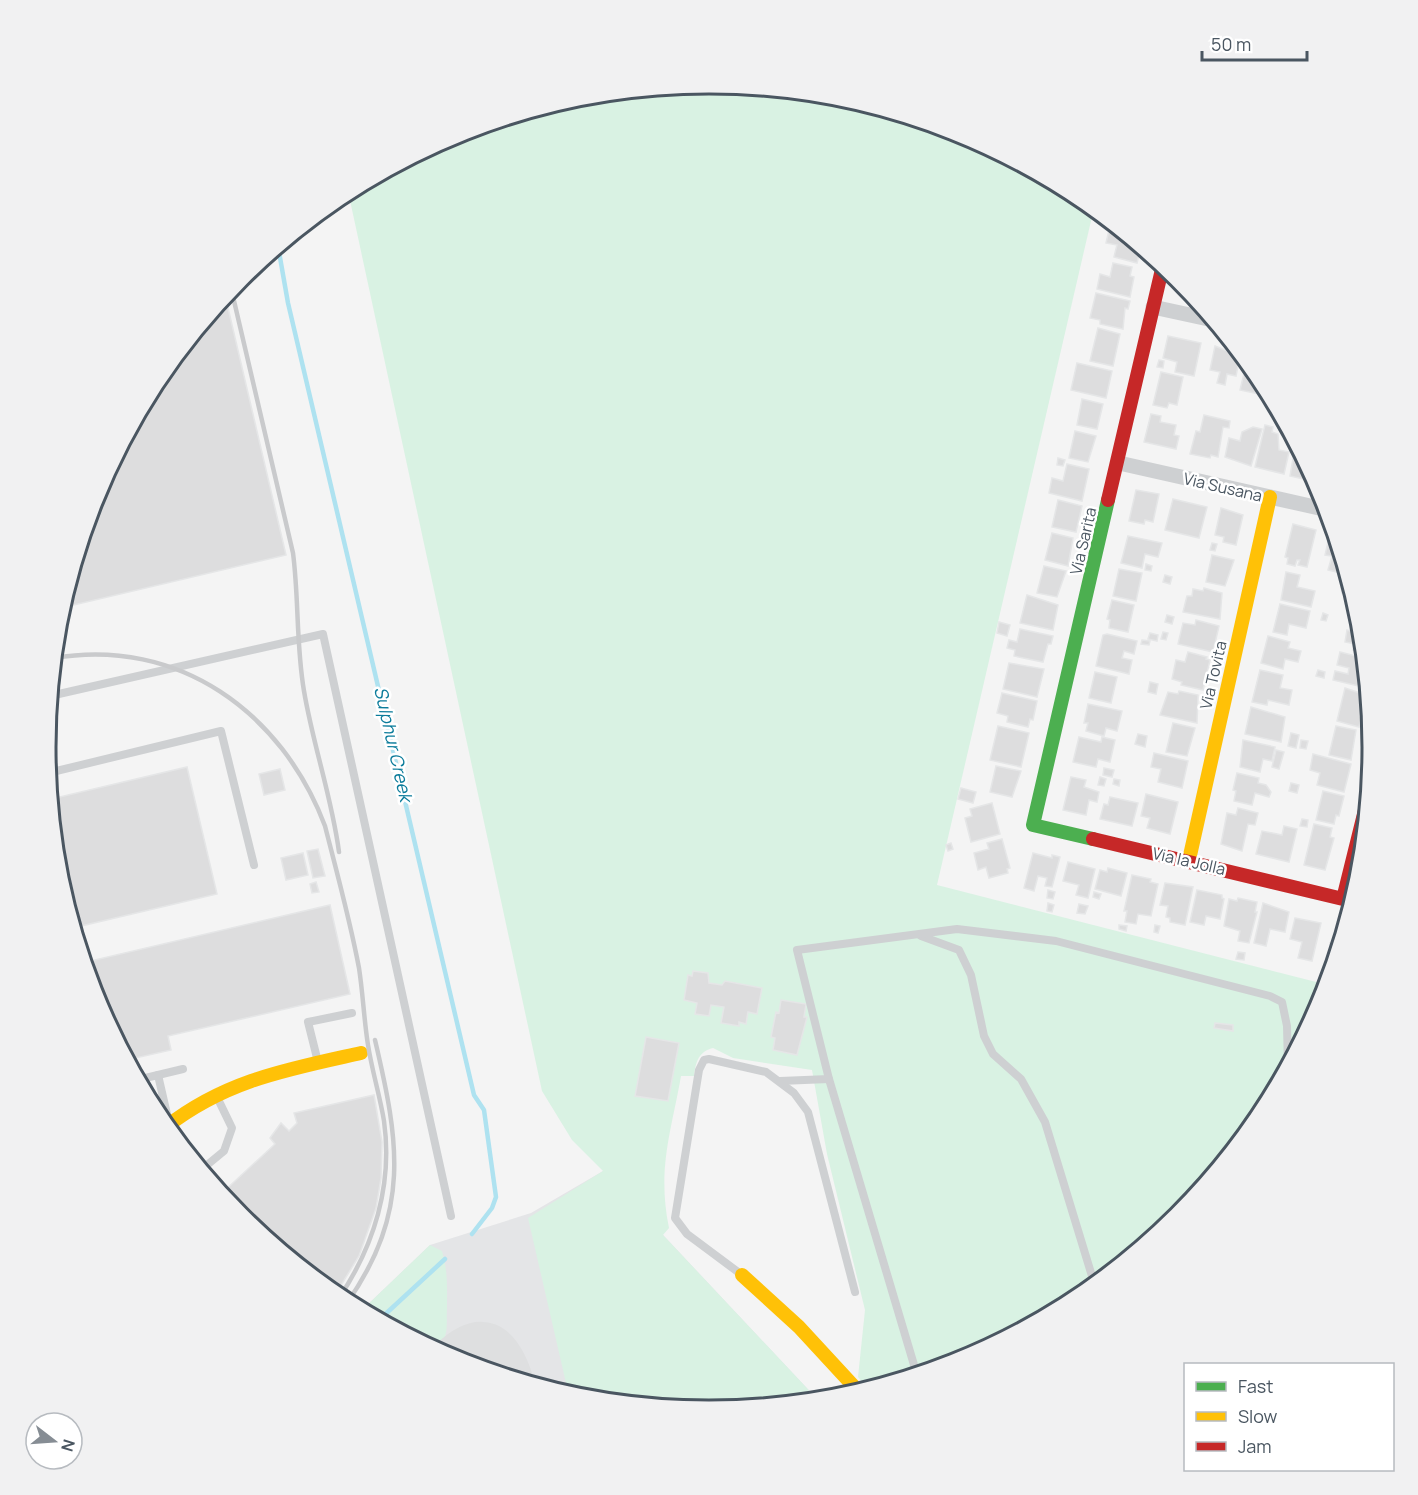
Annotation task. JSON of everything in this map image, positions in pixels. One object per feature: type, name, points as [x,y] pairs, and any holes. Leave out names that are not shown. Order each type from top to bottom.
[{"type":"street","name":"Via Sarita","points":[[1033,825],[1119,463],[1161,275]]},
{"type":"street","points":[[1153,307],[1200,317]]},
{"type":"street","name":"Via Susana","points":[[1119,463],[1317,508]]},
{"type":"street","name":"Via Tovita","points":[[1189,860],[1270,498]]},
{"type":"street","name":"Via la Jolla","points":[[1033,825],[1189,860],[1343,899],[1348,882]]},
{"type":"street","points":[[174,1121],[214,1093],[237,1083],[361,1053]]},
{"type":"street","points":[[742,1275],[799,1327],[852,1385]]},
{"type":"lane","points":[[58,694],[323,634],[451,1216]]},
{"type":"lane","points":[[57,771],[221,732],[254,865]]},
{"type":"lane","points":[[914,1368],[829,1079],[797,950],[957,929],[1056,941],[1270,996],[1282,1002],[1287,1026],[1287,1052]]},
{"type":"lane","points":[[920,935],[959,950],[971,975],[984,1036],[993,1054],[1021,1079],[1046,1122],[1092,1277]]},
{"type":"lane","points":[[318,1063],[308,1022],[352,1013]]},
{"type":"lane","points":[[742,1275],[687,1234],[675,1218],[699,1071],[705,1060],[714,1059],[766,1072],[780,1081],[803,1104],[812,1121],[855,1292]]},
{"type":"lane","points":[[145,1078],[183,1069]]},
{"type":"lane","points":[[158,1074],[164,1107]]},
{"type":"lane","points":[[780,1081],[829,1079]]},
{"type":"lane","points":[[207,1165],[224,1151],[232,1128],[214,1093]]},
{"type":"shaded area","points":[[603,1171],[811,1392],[752,1400],[709,1401],[666,1400],[582,1388],[540,1379],[459,1351],[420,1334],[368,1304],[430,1245],[531,1213]]},
{"type":"green space","points":[[666,95],[752,95],[836,107],[878,116],[919,129],[998,161],[1036,182],[1092,218],[937,885],[1319,983],[1295,1037],[1252,1111],[1200,1178],[1171,1210],[1107,1266],[1072,1291],[998,1334],[919,1366],[863,1382],[858,1377],[865,1310],[827,1154],[812,1070],[733,1058],[713,1048],[704,1052],[697,1062],[694,1076],[681,1076],[667,1151],[664,1187],[669,1228],[663,1235],[811,1392],[752,1400],[666,1400],[566,1385],[528,1218],[603,1171],[572,1140],[542,1091],[350,201],[420,161],[499,129],[540,116],[582,107]]},
{"type":"green space","points":[[430,1245],[442,1251],[447,1279],[447,1307],[446,1330],[441,1343],[368,1304]]},
{"type":"building","points":[[1109,231],[1139,255],[1137,263],[1114,257],[1117,245],[1106,243]]},
{"type":"building","points":[[1113,263],[1132,267],[1130,276],[1134,277],[1130,297],[1097,289],[1100,274],[1110,277]]},
{"type":"building","points":[[1096,293],[1130,301],[1128,309],[1125,308],[1123,329],[1100,324],[1100,320],[1090,318]]},
{"type":"building","points":[[228,306],[286,555],[71,606],[90,537],[123,458],[166,384]]},
{"type":"building","points":[[1098,328],[1120,334],[1113,366],[1090,361]]},
{"type":"building","points":[[1168,336],[1201,343],[1194,376],[1175,372],[1177,362],[1163,358]]},
{"type":"building","points":[[1215,346],[1228,351],[1238,365],[1236,376],[1227,374],[1225,385],[1217,383],[1220,372],[1210,370]]},
{"type":"building","points":[[1159,360],[1164,361],[1163,368],[1157,367]]},
{"type":"building","points":[[1077,363],[1112,371],[1106,398],[1071,390]]},
{"type":"building","points":[[1161,372],[1183,377],[1177,405],[1169,403],[1167,408],[1153,405]]},
{"type":"building","points":[[1244,373],[1258,394],[1240,390]]},
{"type":"building","points":[[1082,399],[1103,404],[1097,429],[1077,425]]},
{"type":"building","points":[[1151,414],[1161,416],[1160,422],[1176,425],[1174,435],[1179,436],[1176,449],[1144,442]]},
{"type":"building","points":[[1204,415],[1230,421],[1229,428],[1223,427],[1218,457],[1211,455],[1210,458],[1190,454],[1196,431],[1200,432]]},
{"type":"building","points":[[1265,425],[1273,427],[1272,432],[1278,434],[1279,450],[1289,452],[1284,474],[1255,467]]},
{"type":"building","points":[[1253,427],[1262,429],[1251,466],[1225,457],[1229,438],[1240,441],[1242,432]]},
{"type":"building","points":[[1075,431],[1096,436],[1088,462],[1069,458]]},
{"type":"building","points":[[1294,455],[1305,479],[1290,476]]},
{"type":"building","points":[[1058,458],[1065,460],[1063,466],[1057,465]]},
{"type":"building","points":[[1067,464],[1089,469],[1082,501],[1049,493],[1052,478],[1063,481]]},
{"type":"building","points":[[1136,490],[1159,494],[1153,522],[1145,520],[1144,524],[1129,521]]},
{"type":"building","points":[[1173,499],[1207,507],[1199,538],[1165,530]]},
{"type":"building","points":[[1058,500],[1082,506],[1076,532],[1052,527]]},
{"type":"building","points":[[1221,508],[1243,515],[1236,545],[1223,542],[1224,537],[1215,535]]},
{"type":"building","points":[[1293,524],[1316,530],[1307,567],[1298,565],[1300,560],[1297,560],[1295,566],[1287,564],[1288,558],[1285,557]]},
{"type":"building","points":[[1052,533],[1073,538],[1068,566],[1045,560]]},
{"type":"building","points":[[1128,536],[1162,543],[1158,557],[1145,554],[1142,568],[1121,563]]},
{"type":"building","points":[[1329,539],[1338,572],[1328,570],[1332,556],[1325,555]]},
{"type":"building","points":[[1212,543],[1217,544],[1215,551],[1210,550]]},
{"type":"building","points":[[1212,555],[1234,560],[1225,586],[1206,582]]},
{"type":"building","points":[[1146,564],[1152,566],[1151,571],[1145,570]]},
{"type":"building","points":[[1044,566],[1066,571],[1057,597],[1037,593]]},
{"type":"building","points":[[1119,569],[1142,573],[1136,601],[1113,596]]},
{"type":"building","points":[[1286,572],[1300,575],[1297,587],[1315,591],[1311,607],[1281,600]]},
{"type":"building","points":[[1165,575],[1172,577],[1170,584],[1163,582]]},
{"type":"building","points":[[1204,588],[1222,593],[1220,619],[1183,612],[1187,596],[1192,596],[1193,589],[1203,591]]},
{"type":"building","points":[[1027,595],[1058,605],[1053,630],[1020,623]]},
{"type":"building","points":[[1112,600],[1134,605],[1128,632],[1109,628],[1110,620],[1107,619]]},
{"type":"building","points":[[1280,604],[1310,611],[1306,628],[1289,624],[1287,635],[1273,632]]},
{"type":"building","points":[[1323,613],[1328,615],[1326,621],[1321,620]]},
{"type":"building","points":[[1167,615],[1174,617],[1172,624],[1165,622]]},
{"type":"building","points":[[1196,620],[1219,626],[1213,652],[1178,644],[1183,623],[1195,625]]},
{"type":"building","points":[[999,622],[1010,625],[1007,636],[997,633]]},
{"type":"building","points":[[1020,629],[1053,636],[1043,662],[1014,656],[1015,650],[1007,648],[1009,640],[1017,642]]},
{"type":"building","points":[[1347,630],[1352,631],[1354,644],[1345,642]]},
{"type":"building","points":[[1163,632],[1168,633],[1166,640],[1161,639]]},
{"type":"building","points":[[1150,633],[1158,635],[1157,641],[1148,639]]},
{"type":"building","points":[[1103,635],[1137,641],[1134,654],[1124,651],[1122,658],[1132,660],[1129,674],[1096,666]]},
{"type":"building","points":[[1268,636],[1290,642],[1288,648],[1301,651],[1298,662],[1285,659],[1283,669],[1261,663]]},
{"type":"building","points":[[1142,640],[1150,641],[1149,645],[1141,644]]},
{"type":"building","points":[[1188,652],[1210,660],[1203,690],[1181,685],[1182,682],[1172,679],[1176,660],[1185,662]]},
{"type":"building","points":[[1340,652],[1356,656],[1359,686],[1333,680],[1335,671],[1348,674],[1349,668],[1337,665]]},
{"type":"building","points":[[1009,663],[1044,669],[1037,697],[1003,689]]},
{"type":"building","points":[[1260,670],[1283,675],[1280,688],[1292,690],[1289,705],[1268,700],[1267,705],[1252,702]]},
{"type":"building","points":[[1318,670],[1325,672],[1324,678],[1316,676]]},
{"type":"building","points":[[1095,672],[1117,677],[1111,703],[1089,698]]},
{"type":"building","points":[[1150,682],[1158,684],[1156,694],[1148,692]]},
{"type":"building","points":[[1345,688],[1360,693],[1361,717],[1359,727],[1337,721]]},
{"type":"building","points":[[1179,691],[1198,695],[1197,723],[1160,715],[1168,692],[1178,694]]},
{"type":"building","points":[[1002,693],[1037,701],[1033,720],[1030,719],[1028,727],[1007,722],[1008,716],[997,713]]},
{"type":"building","points":[[1088,704],[1122,711],[1117,731],[1106,728],[1104,736],[1086,731],[1088,723],[1084,723]]},
{"type":"building","points":[[1251,707],[1285,717],[1281,742],[1245,734]]},
{"type":"building","points":[[1173,723],[1195,728],[1187,756],[1166,752]]},
{"type":"building","points":[[998,726],[1029,733],[1021,767],[990,760]]},
{"type":"building","points":[[1336,726],[1356,730],[1351,760],[1329,755]]},
{"type":"building","points":[[1291,733],[1299,735],[1296,748],[1288,746]]},
{"type":"building","points":[[1138,734],[1147,736],[1145,747],[1135,744]]},
{"type":"building","points":[[1079,737],[1101,742],[1102,737],[1115,740],[1110,762],[1098,759],[1096,767],[1073,762]]},
{"type":"building","points":[[1243,740],[1275,747],[1272,761],[1263,759],[1260,772],[1240,767]]},
{"type":"building","points":[[1301,740],[1308,741],[1306,749],[1300,748]]},
{"type":"building","points":[[1276,750],[1284,752],[1279,769],[1272,767]]},
{"type":"building","points":[[1154,753],[1188,761],[1182,788],[1158,782],[1161,769],[1151,767]]},
{"type":"building","points":[[1313,754],[1351,764],[1344,792],[1317,785],[1320,773],[1310,770]]},
{"type":"building","points":[[996,766],[1021,771],[1012,797],[990,792]]},
{"type":"building","points":[[187,767],[217,894],[81,926],[66,861],[58,797]]},
{"type":"building","points":[[1104,768],[1114,770],[1112,777],[1103,775]]},
{"type":"building","points":[[280,769],[285,790],[264,795],[259,774]]},
{"type":"building","points":[[1237,773],[1259,778],[1258,783],[1266,785],[1271,792],[1269,797],[1255,793],[1252,805],[1234,801],[1236,791],[1233,790]]},
{"type":"building","points":[[1071,777],[1086,780],[1084,787],[1099,792],[1097,802],[1089,800],[1086,815],[1063,810]]},
{"type":"building","points":[[1100,777],[1106,779],[1104,786],[1098,785]]},
{"type":"building","points":[[1114,779],[1120,780],[1119,786],[1113,784]]},
{"type":"building","points":[[1291,783],[1299,785],[1297,793],[1289,791]]},
{"type":"building","points":[[961,788],[976,792],[973,803],[958,799]]},
{"type":"building","points":[[1323,791],[1344,796],[1339,816],[1336,815],[1334,824],[1316,820]]},
{"type":"building","points":[[1146,794],[1178,802],[1170,834],[1147,828],[1150,818],[1141,816]]},
{"type":"building","points":[[1110,797],[1138,803],[1132,826],[1100,819],[1104,804],[1108,805]]},
{"type":"building","points":[[992,803],[1000,834],[971,842],[965,818],[972,816],[970,809]]},
{"type":"building","points":[[1238,808],[1258,813],[1255,825],[1248,824],[1242,851],[1221,844],[1227,813],[1236,815]]},
{"type":"building","points":[[1302,819],[1308,820],[1307,827],[1300,826]]},
{"type":"building","points":[[1314,824],[1332,828],[1330,837],[1334,838],[1325,870],[1304,865]]},
{"type":"building","points":[[1284,826],[1297,829],[1289,862],[1256,854],[1262,831],[1282,835]]},
{"type":"building","points":[[1002,839],[1010,868],[1007,869],[1008,873],[989,878],[986,867],[978,870],[974,853],[989,849],[987,843]]},
{"type":"building","points":[[951,843],[953,849],[948,851],[946,845]]},
{"type":"building","points":[[318,849],[325,876],[313,878],[307,851]]},
{"type":"building","points":[[303,853],[308,875],[286,880],[281,858]]},
{"type":"building","points":[[1033,853],[1052,858],[1052,855],[1060,857],[1052,887],[1045,886],[1047,878],[1038,876],[1034,891],[1024,888]]},
{"type":"building","points":[[1068,862],[1095,869],[1088,898],[1076,895],[1079,885],[1063,881]]},
{"type":"building","points":[[1108,868],[1127,873],[1121,896],[1095,889],[1100,870],[1107,872]]},
{"type":"building","points":[[1132,875],[1151,879],[1150,882],[1158,884],[1151,916],[1138,914],[1136,924],[1125,922],[1127,911],[1124,911]]},
{"type":"building","points":[[316,882],[319,892],[312,893],[310,884]]},
{"type":"building","points":[[1165,883],[1193,887],[1185,925],[1170,922],[1170,918],[1166,917],[1168,906],[1160,905]]},
{"type":"building","points":[[1048,890],[1055,892],[1053,899],[1047,898]]},
{"type":"building","points":[[1197,890],[1222,895],[1224,899],[1220,919],[1206,916],[1204,925],[1190,922]]},
{"type":"building","points":[[1094,892],[1101,894],[1099,899],[1093,897]]},
{"type":"building","points":[[1238,898],[1257,902],[1255,912],[1257,912],[1249,943],[1238,941],[1240,931],[1224,926],[1229,899],[1237,901]]},
{"type":"building","points":[[1048,903],[1054,905],[1052,912],[1047,911]]},
{"type":"building","points":[[1263,903],[1289,912],[1285,932],[1270,929],[1266,946],[1254,943]]},
{"type":"building","points":[[1079,904],[1088,906],[1085,914],[1077,913]]},
{"type":"building","points":[[330,905],[350,994],[168,1036],[171,1050],[135,1058],[105,998],[91,961]]},
{"type":"building","points":[[1295,918],[1321,923],[1312,961],[1298,958],[1302,942],[1290,939]]},
{"type":"building","points":[[1119,925],[1127,926],[1126,931],[1119,929]]},
{"type":"building","points":[[1155,925],[1160,926],[1158,933],[1154,932]]},
{"type":"building","points":[[1238,952],[1245,953],[1244,960],[1236,959]]},
{"type":"building","points":[[693,971],[708,973],[709,983],[722,985],[725,981],[762,988],[757,1014],[748,1012],[746,1024],[739,1022],[739,1026],[721,1023],[724,1007],[711,1005],[709,1016],[695,1014],[697,1003],[684,1000],[688,975],[692,976]]},
{"type":"building","points":[[781,1000],[806,1004],[804,1017],[807,1017],[797,1055],[773,1050],[775,1038],[771,1037]]},
{"type":"building","points":[[1215,1023],[1233,1025],[1233,1031],[1214,1028]]},
{"type":"building","points":[[646,1037],[679,1043],[668,1101],[635,1096]]},
{"type":"building","points":[[374,1095],[382,1142],[381,1178],[376,1208],[359,1256],[340,1287],[278,1239],[227,1188],[275,1144],[270,1138],[281,1123],[289,1131],[297,1123],[294,1113]]},
{"type":"waterway","name":"Sulphur Creek","points":[[280,255],[288,303],[474,1095],[484,1110],[496,1197],[492,1208],[472,1234]]},
{"type":"waterway","name":"Sulphur Creek","points":[[385,1315],[445,1259]]},
{"type":"taxiway","points":[[457,1350],[471,1343],[489,1342],[503,1355],[510,1370]]},
{"type":"railway","points":[[234,300],[293,553],[304,691],[339,852]]},
{"type":"railway","points":[[62,657],[99,655],[143,659],[183,672],[220,691],[253,717],[282,749],[306,785],[325,826],[359,968],[368,1045],[384,1121],[386,1145],[386,1168],[378,1214],[362,1257],[344,1290]]},
{"type":"railway","points":[[352,1295],[368,1269],[382,1237],[390,1206],[394,1175],[394,1144],[390,1111],[375,1040]]},
{"type":"traffic: fast","points":[[1093,839],[1033,825],[1108,500]]},
{"type":"traffic: slow","points":[[1189,860],[1270,497]]},
{"type":"traffic: slow","points":[[174,1122],[212,1098],[259,1078],[361,1053]]},
{"type":"traffic: slow","points":[[742,1275],[799,1327],[852,1385]]},
{"type":"traffic: jam","points":[[1108,500],[1161,275]]},
{"type":"traffic: jam","points":[[1093,839],[1343,899],[1352,862]]}]
